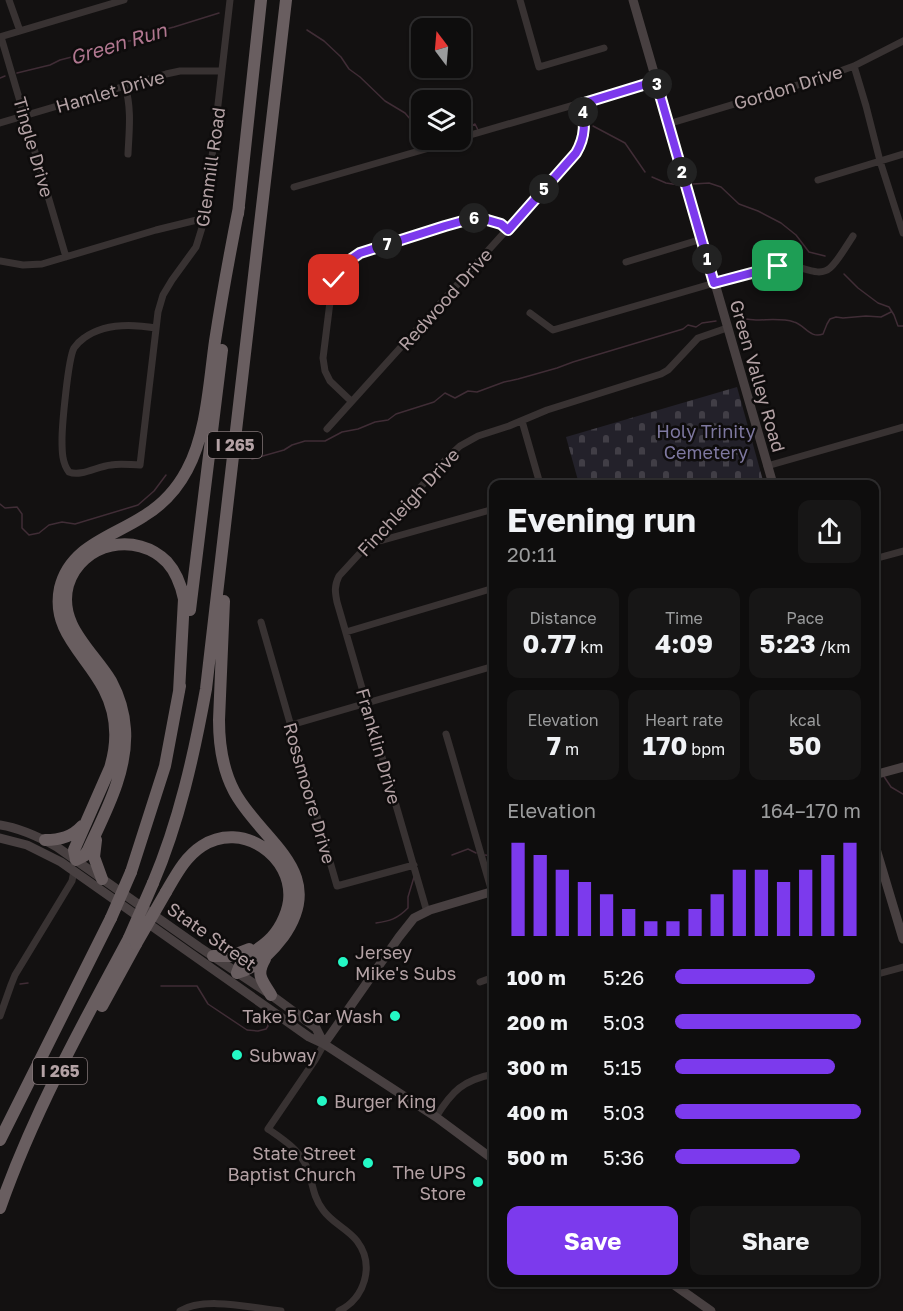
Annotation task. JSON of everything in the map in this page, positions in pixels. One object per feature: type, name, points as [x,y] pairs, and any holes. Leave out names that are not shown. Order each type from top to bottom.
[{"type":"highway","name":"I 265","points":[[0,1140],[111,918],[131,872],[165,766],[185,653],[239,207],[261,0]]},
{"type":"highway","name":"I 265","points":[[133,941],[178,811],[198,734],[206,689],[286,0]]},
{"type":"highway","points":[[45,840],[64,838],[74,833],[84,823],[106,779],[113,758],[115,734],[109,700],[61,621],[59,597],[61,585],[65,573],[80,554],[155,508],[178,484],[190,463],[203,421],[220,305],[239,207]]},
{"type":"highway","points":[[231,475],[219,736],[224,766],[235,793],[250,815],[285,854],[298,886],[296,909],[288,929],[263,961],[260,969],[261,979],[271,995]]},
{"type":"highway","points":[[75,865],[84,856],[114,791],[122,766],[126,741],[124,717],[116,692],[111,681],[74,630],[66,608],[66,596],[71,579],[88,555],[111,544],[136,545],[159,555],[176,574],[184,599],[179,692]]},
{"type":"highway","points":[[75,865],[74,850],[90,812]]},
{"type":"highway","points":[[97,830],[94,857],[102,879]]},
{"type":"highway","points":[[0,1208],[39,1113],[133,941],[185,861],[204,845],[226,837],[249,840],[269,851],[283,868],[289,891],[289,903],[281,923],[270,940],[242,960],[234,978]]},
{"type":"highway","points":[[213,956],[237,955],[275,932]]},
{"type":"highway","points":[[234,978],[254,966],[274,947]]},
{"type":"main road","name":"Green Valley Road","points":[[633,0],[772,480]]},
{"type":"main road","points":[[879,774],[900,768]]},
{"type":"main road","points":[[0,825],[9,826],[45,840],[75,865]]},
{"type":"main road","points":[[0,838],[27,845],[61,862],[75,865]]},
{"type":"main road","points":[[879,859],[903,939]]},
{"type":"main road","name":"State Street","points":[[75,865],[102,879],[213,956],[234,978],[271,995],[316,1028],[324,1044]]},
{"type":"main road","name":"State Street","points":[[75,865],[234,978],[309,1037],[324,1044],[436,1117],[489,1156]]},
{"type":"main road","points":[[324,1044],[414,918],[489,893]]},
{"type":"main road","points":[[677,1287],[711,1311]]},
{"type":"street","points":[[9,0],[20,31]]},
{"type":"street","points":[[1,37],[124,0]]},
{"type":"street","name":"Glenmill Road","points":[[156,328],[126,325],[112,327],[97,331],[75,347],[71,359],[62,440],[65,464],[69,472],[76,473],[119,464],[140,465],[158,312],[163,295],[196,247],[205,218],[230,0]]},
{"type":"street","points":[[520,0],[540,67],[604,48]]},
{"type":"street","name":"Tingle Drive","points":[[1,37],[66,257]]},
{"type":"street","name":"Gordon Drive","points":[[668,124],[821,78],[854,66],[903,41]]},
{"type":"street","points":[[854,66],[903,233]]},
{"type":"street","name":"Hamlet Drive","points":[[0,123],[180,71],[222,71]]},
{"type":"street","points":[[471,136],[656,81]]},
{"type":"street","points":[[125,86],[130,107],[128,154]]},
{"type":"street","name":"Redwood Drive","points":[[327,429],[576,153],[585,129],[581,104]]},
{"type":"street","points":[[294,187],[421,150]]},
{"type":"street","points":[[818,180],[903,154]]},
{"type":"street","points":[[351,401],[330,381],[323,358],[332,286],[336,274],[344,264],[354,256],[374,248],[477,217],[501,224],[508,230]]},
{"type":"street","points":[[0,261],[36,265],[205,218]]},
{"type":"street","points":[[530,314],[553,330],[778,266],[793,266],[813,272],[829,269],[853,236]]},
{"type":"street","points":[[626,262],[702,239]]},
{"type":"street","name":"Finchleigh Drive","points":[[336,580],[426,480],[460,446],[478,436],[522,422],[547,410],[661,374],[673,365],[698,338],[727,328]]},
{"type":"street","points":[[522,422],[539,480]]},
{"type":"street","points":[[767,466],[903,427]]},
{"type":"street","points":[[367,545],[489,510]]},
{"type":"street","points":[[879,558],[903,551]]},
{"type":"street","name":"Franklin Drive","points":[[336,580],[334,591],[427,912]]},
{"type":"street","points":[[346,632],[489,589]]},
{"type":"street","name":"Rossmoore Drive","points":[[261,622],[337,886],[414,865]]},
{"type":"street","points":[[291,725],[489,667]]},
{"type":"street","points":[[446,734],[489,879]]},
{"type":"street","points":[[0,1016],[11,985],[72,881],[75,865]]},
{"type":"street","points":[[879,974],[903,967]]},
{"type":"street","points":[[480,982],[489,979]]},
{"type":"street","points":[[324,1044],[268,1129],[301,1155],[322,1209],[356,1239],[365,1256],[364,1286],[354,1301],[339,1311]]},
{"type":"street","points":[[436,1117],[457,1088],[489,1075]]},
{"type":"street","points":[[180,1311],[197,1304],[209,1303],[280,1311]]},
{"type":"green space","name":"Holy Trinity Cemetery","points":[[737,387],[763,480],[578,480],[566,437]]},
{"type":"waterway","name":"Green Run","points":[[17,73],[50,65],[117,43],[135,40],[143,35],[219,13]]},
{"type":"waterway","name":"Green Run","points":[[307,30],[324,41],[341,57],[349,69],[385,101],[405,113],[411,120]]},
{"type":"waterway","name":"Green Run","points":[[0,78],[5,76]]},
{"type":"waterway","name":"Green Run","points":[[471,126],[475,124],[478,130]]},
{"type":"waterway","name":"Green Run","points":[[593,126],[625,143],[645,172]]},
{"type":"waterway","name":"Green Run","points":[[652,177],[679,185]]},
{"type":"waterway","name":"Green Run","points":[[693,184],[709,183],[721,187],[739,204],[781,223],[796,235],[809,252],[825,256]]},
{"type":"waterway","name":"Green Run","points":[[844,274],[878,303],[889,307],[898,326],[903,326]]},
{"type":"waterway","points":[[733,317],[789,321],[818,335],[823,334],[830,319],[836,317],[881,317],[891,312]]},
{"type":"waterway","points":[[252,459],[305,441],[325,441],[342,432],[388,420],[396,414],[434,402],[445,393],[455,398],[468,391],[477,392],[683,329],[688,325],[696,327],[702,323],[716,321]]},
{"type":"waterway","points":[[0,504],[5,508],[17,507],[22,514],[22,528],[29,535],[39,533],[49,525],[62,522],[75,524],[138,505],[154,491],[166,475]]},
{"type":"waterway","points":[[883,775],[891,787],[903,794]]},
{"type":"waterway","points":[[452,855],[468,849],[476,853]]},
{"type":"waterway","points":[[485,855],[489,855]]},
{"type":"waterway","points":[[376,923],[393,919],[408,908],[408,897],[414,877]]},
{"type":"waterway","points":[[20,984],[28,983]]},
{"type":"waterway","points":[[161,986],[197,986],[208,1004],[247,1030],[266,1029],[267,1021]]},
{"type":"place","name":"Jersey Mike's Subs","points":[[343,962]]},
{"type":"place","name":"Take 5 Car Wash","points":[[395,1016]]},
{"type":"place","name":"Subway","points":[[237,1055]]},
{"type":"place","name":"Burger King","points":[[322,1101]]},
{"type":"place","name":"State Street Baptist Church","points":[[368,1163]]},
{"type":"place","name":"The UPS Store","points":[[478,1182]]},
{"type":"route","points":[[334,280],[344,264],[360,253],[445,226],[477,217],[501,224],[508,230],[576,153],[585,129],[581,104],[656,81],[714,283],[778,266]]}]
